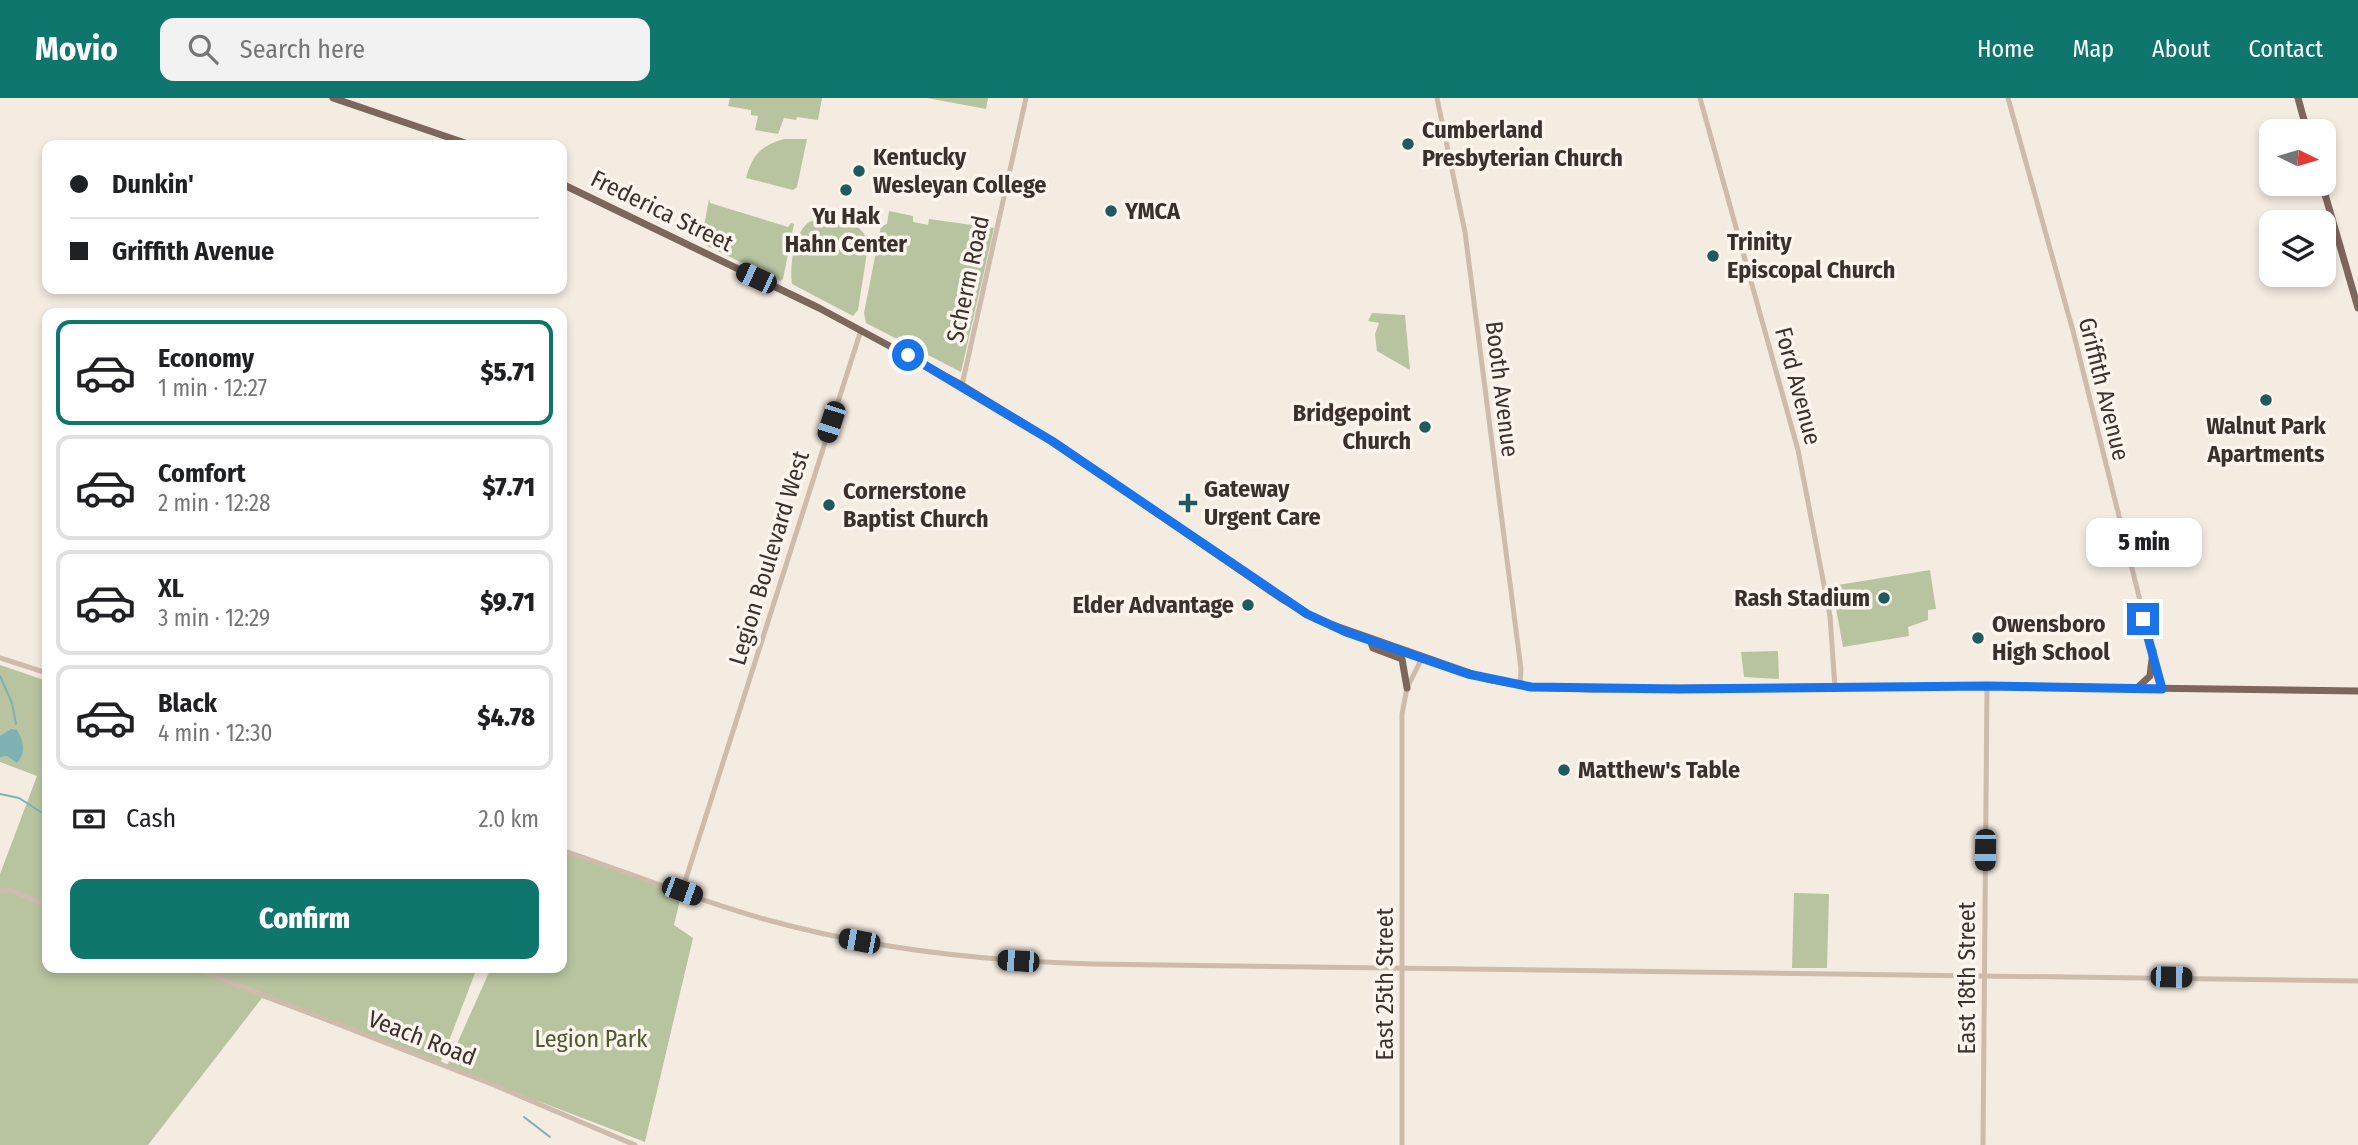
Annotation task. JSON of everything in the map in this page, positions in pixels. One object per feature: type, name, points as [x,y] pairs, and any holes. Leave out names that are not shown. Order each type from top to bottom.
[{"type":"main road","points":[[333,98],[456,140]]},
{"type":"main road","points":[[2298,98],[2304,119]]},
{"type":"main road","name":"Frederica Street","points":[[567,186],[861,330],[962,385],[1103,474],[1292,606],[1329,625],[1487,680],[1520,686],[1590,689],[1987,686],[2358,691]]},
{"type":"main road","points":[[2325,196],[2358,308]]},
{"type":"main road","points":[[1370,640],[1373,648],[1402,659],[1407,688]]},
{"type":"main road","points":[[2137,688],[2150,676],[2152,651]]},
{"type":"street","name":"Scherm Road","points":[[962,385],[1026,98]]},
{"type":"street","name":"Booth Avenue","points":[[1437,98],[1465,232],[1521,670],[1520,686]]},
{"type":"street","name":"Ford Avenue","points":[[1700,98],[1798,450],[1830,616],[1835,688]]},
{"type":"street","name":"Griffith Avenue","points":[[2008,98],[2073,331],[2162,689]]},
{"type":"street","name":"Legion Boulevard West","points":[[682,891],[861,330]]},
{"type":"street","points":[[0,657],[42,671]]},
{"type":"street","name":"East 25th Street","points":[[1402,1145],[1402,714],[1407,688],[1422,658]]},
{"type":"street","name":"East 18th Street","points":[[1983,1145],[1987,686]]},
{"type":"street","points":[[567,852],[764,919],[901,948],[983,959],[1092,964],[1403,966],[2358,981]]},
{"type":"street","points":[[0,891],[10,890],[42,903]]},
{"type":"street","name":"Veach Road","points":[[207,973],[447,1066],[635,1145]]},
{"type":"green space","points":[[730,98],[822,98],[818,120],[784,118],[778,134],[755,130],[758,116],[751,115],[751,110],[728,106]]},
{"type":"green space","points":[[927,98],[988,98],[986,109]]},
{"type":"green space","points":[[784,139],[807,139],[797,187],[793,190],[746,178],[751,163],[759,152]]},
{"type":"green space","points":[[709,199],[710,203],[788,227],[791,223],[794,224],[783,279],[780,281],[701,243]]},
{"type":"green space","points":[[889,211],[913,216],[913,222],[928,225],[929,219],[994,228],[961,372],[866,323],[864,313],[881,226],[887,224]]},
{"type":"green space","points":[[815,220],[859,228],[869,240],[858,310],[853,316],[792,284],[793,257],[798,237],[808,223]]},
{"type":"green space","points":[[1372,313],[1405,315],[1410,370],[1377,351],[1375,334],[1379,323],[1368,321]]},
{"type":"green space","name":"Rash Stadium","points":[[1930,570],[1936,609],[1928,610],[1928,620],[1908,627],[1909,636],[1843,647],[1832,586]]},
{"type":"green space","points":[[1778,651],[1779,679],[1744,677],[1741,652]]},
{"type":"green space","points":[[0,665],[42,679],[42,973],[475,973],[440,1064],[262,998],[148,1145],[0,1145],[0,874],[37,776],[0,762]]},
{"type":"green space","name":"Legion Park","points":[[567,852],[682,891],[674,925],[693,938],[645,1142],[447,1066],[489,973],[567,973]]},
{"type":"green space","points":[[1794,893],[1829,894],[1827,968],[1792,968]]},
{"type":"water","points":[[11,729],[17,730],[22,743],[22,755],[17,763],[7,756],[0,757],[0,736]]},
{"type":"waterway","points":[[0,676],[12,703],[16,724]]},
{"type":"waterway","points":[[0,794],[19,798],[42,813]]},
{"type":"waterway","points":[[524,1117],[550,1137]]},
{"type":"place","name":"Cumberland Presbyterian Church","points":[[1408,144]]},
{"type":"place","name":"Kentucky Wesleyan College","points":[[859,171]]},
{"type":"place","name":"Yu Hak Hahn Center","points":[[846,190]]},
{"type":"place","name":"YMCA","points":[[1111,211]]},
{"type":"place","name":"Trinity Episcopal Church","points":[[1713,256]]},
{"type":"place","name":"Walnut Park Apartments","points":[[2266,400]]},
{"type":"place","name":"Bridgepoint Church","points":[[1425,427]]},
{"type":"place","name":"Gateway Urgent Care","points":[[1188,503]]},
{"type":"place","name":"Cornerstone Baptist Church","points":[[829,505]]},
{"type":"place","name":"Rash Stadium","points":[[1884,598]]},
{"type":"place","name":"Elder Advantage","points":[[1248,605]]},
{"type":"place","name":"Owensboro High School","points":[[1978,638]]},
{"type":"place","name":"Matthew's Table","points":[[1564,770]]},
{"type":"route","points":[[908,355],[960,384],[1103,474],[1292,606],[1346,632],[1487,680],[1550,689],[1987,686],[2162,689],[2143,619]]}]
